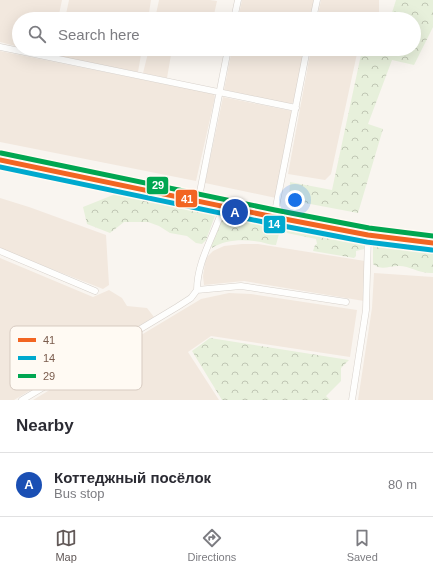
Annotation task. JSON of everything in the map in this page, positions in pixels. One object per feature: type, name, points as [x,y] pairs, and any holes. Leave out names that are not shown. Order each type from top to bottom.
[{"type":"main road","points":[[0,160],[274,218],[368,235],[433,243]]},
{"type":"street","points":[[235,12],[238,0]]},
{"type":"street","points":[[314,12],[317,0]]},
{"type":"street","points":[[0,46],[12,49]]},
{"type":"street","points":[[48,56],[296,108]]},
{"type":"street","points":[[198,202],[227,56]]},
{"type":"street","points":[[274,218],[307,56]]},
{"type":"street","points":[[142,328],[191,298],[197,290],[197,281],[201,263],[224,207]]},
{"type":"street","points":[[352,400],[366,310],[368,235]]},
{"type":"street","points":[[0,251],[95,291]]},
{"type":"street","points":[[197,290],[241,286],[346,302]]},
{"type":"street","points":[[22,400],[39,390]]},
{"type":"shaded area","points":[[0,0],[62,0],[59,12],[12,12],[12,45],[0,42]]},
{"type":"shaded area","points":[[69,0],[151,0],[149,12],[66,12]]},
{"type":"shaded area","points":[[159,0],[217,1],[215,12],[156,12]]},
{"type":"shaded area","points":[[242,0],[314,0],[311,12],[239,12]]},
{"type":"shaded area","points":[[321,0],[379,0],[379,12],[318,12]]},
{"type":"shaded area","points":[[0,51],[12,53],[12,56],[25,56],[214,94],[215,97],[196,181],[0,142]]},
{"type":"shaded area","points":[[58,56],[141,56],[138,72]]},
{"type":"shaded area","points":[[147,56],[171,56],[167,78],[143,73]]},
{"type":"shaded area","points":[[231,56],[303,56],[294,102],[290,104],[224,90]]},
{"type":"shaded area","points":[[310,56],[356,56],[331,174],[325,180],[288,174]]},
{"type":"shaded area","points":[[223,97],[292,111],[276,198],[205,183]]},
{"type":"shaded area","points":[[0,198],[106,235],[109,285],[103,289],[0,249]]},
{"type":"shaded area","points":[[258,244],[365,261],[364,301],[244,281],[204,285],[203,276],[206,258],[213,251],[224,246]]},
{"type":"shaded area","points":[[0,258],[93,297],[109,290],[122,298],[127,306],[147,308],[154,317],[139,326],[10,326],[10,390],[31,390],[14,400],[0,400]]},
{"type":"shaded area","points":[[374,273],[433,277],[433,400],[358,400],[372,308]]},
{"type":"shaded area","points":[[229,293],[251,294],[357,310],[350,357],[211,336],[188,352],[219,400],[33,400],[50,390],[142,390],[142,334],[201,299]]},
{"type":"green space","points":[[396,0],[433,0],[433,27],[421,51],[421,12],[392,12]]},
{"type":"green space","points":[[361,56],[418,56],[414,65],[392,60],[368,124],[383,129],[358,213],[289,200],[290,182],[332,190]]},
{"type":"green space","points":[[123,191],[211,210],[216,213],[206,240],[202,244],[196,243],[187,236],[170,233],[159,226],[148,222],[124,222],[110,233],[87,224],[83,207]]},
{"type":"green space","points":[[225,213],[261,222],[265,226],[279,225],[280,230],[276,245],[255,241],[235,240],[212,248],[211,245]]},
{"type":"green space","points":[[287,228],[300,228],[364,241],[364,249],[356,251],[356,256],[354,258],[313,251],[315,245],[317,244],[316,239],[287,233]]},
{"type":"green space","points":[[373,242],[433,249],[433,273],[423,272],[402,266],[382,268],[376,266],[373,264]]},
{"type":"green space","points":[[210,338],[349,360],[341,368],[341,381],[326,396],[330,400],[222,400],[192,351]]},
{"type":"transit line","name":"29","points":[[1,153],[275,210],[369,228],[433,236]]},
{"type":"transit line","name":"41","points":[[0,160],[274,217],[368,235],[433,243]]},
{"type":"transit line","name":"14","points":[[0,167],[273,224],[367,242],[432,250]]},
{"type":"place","name":"Коттеджный посёлок","points":[[235,212]]}]
